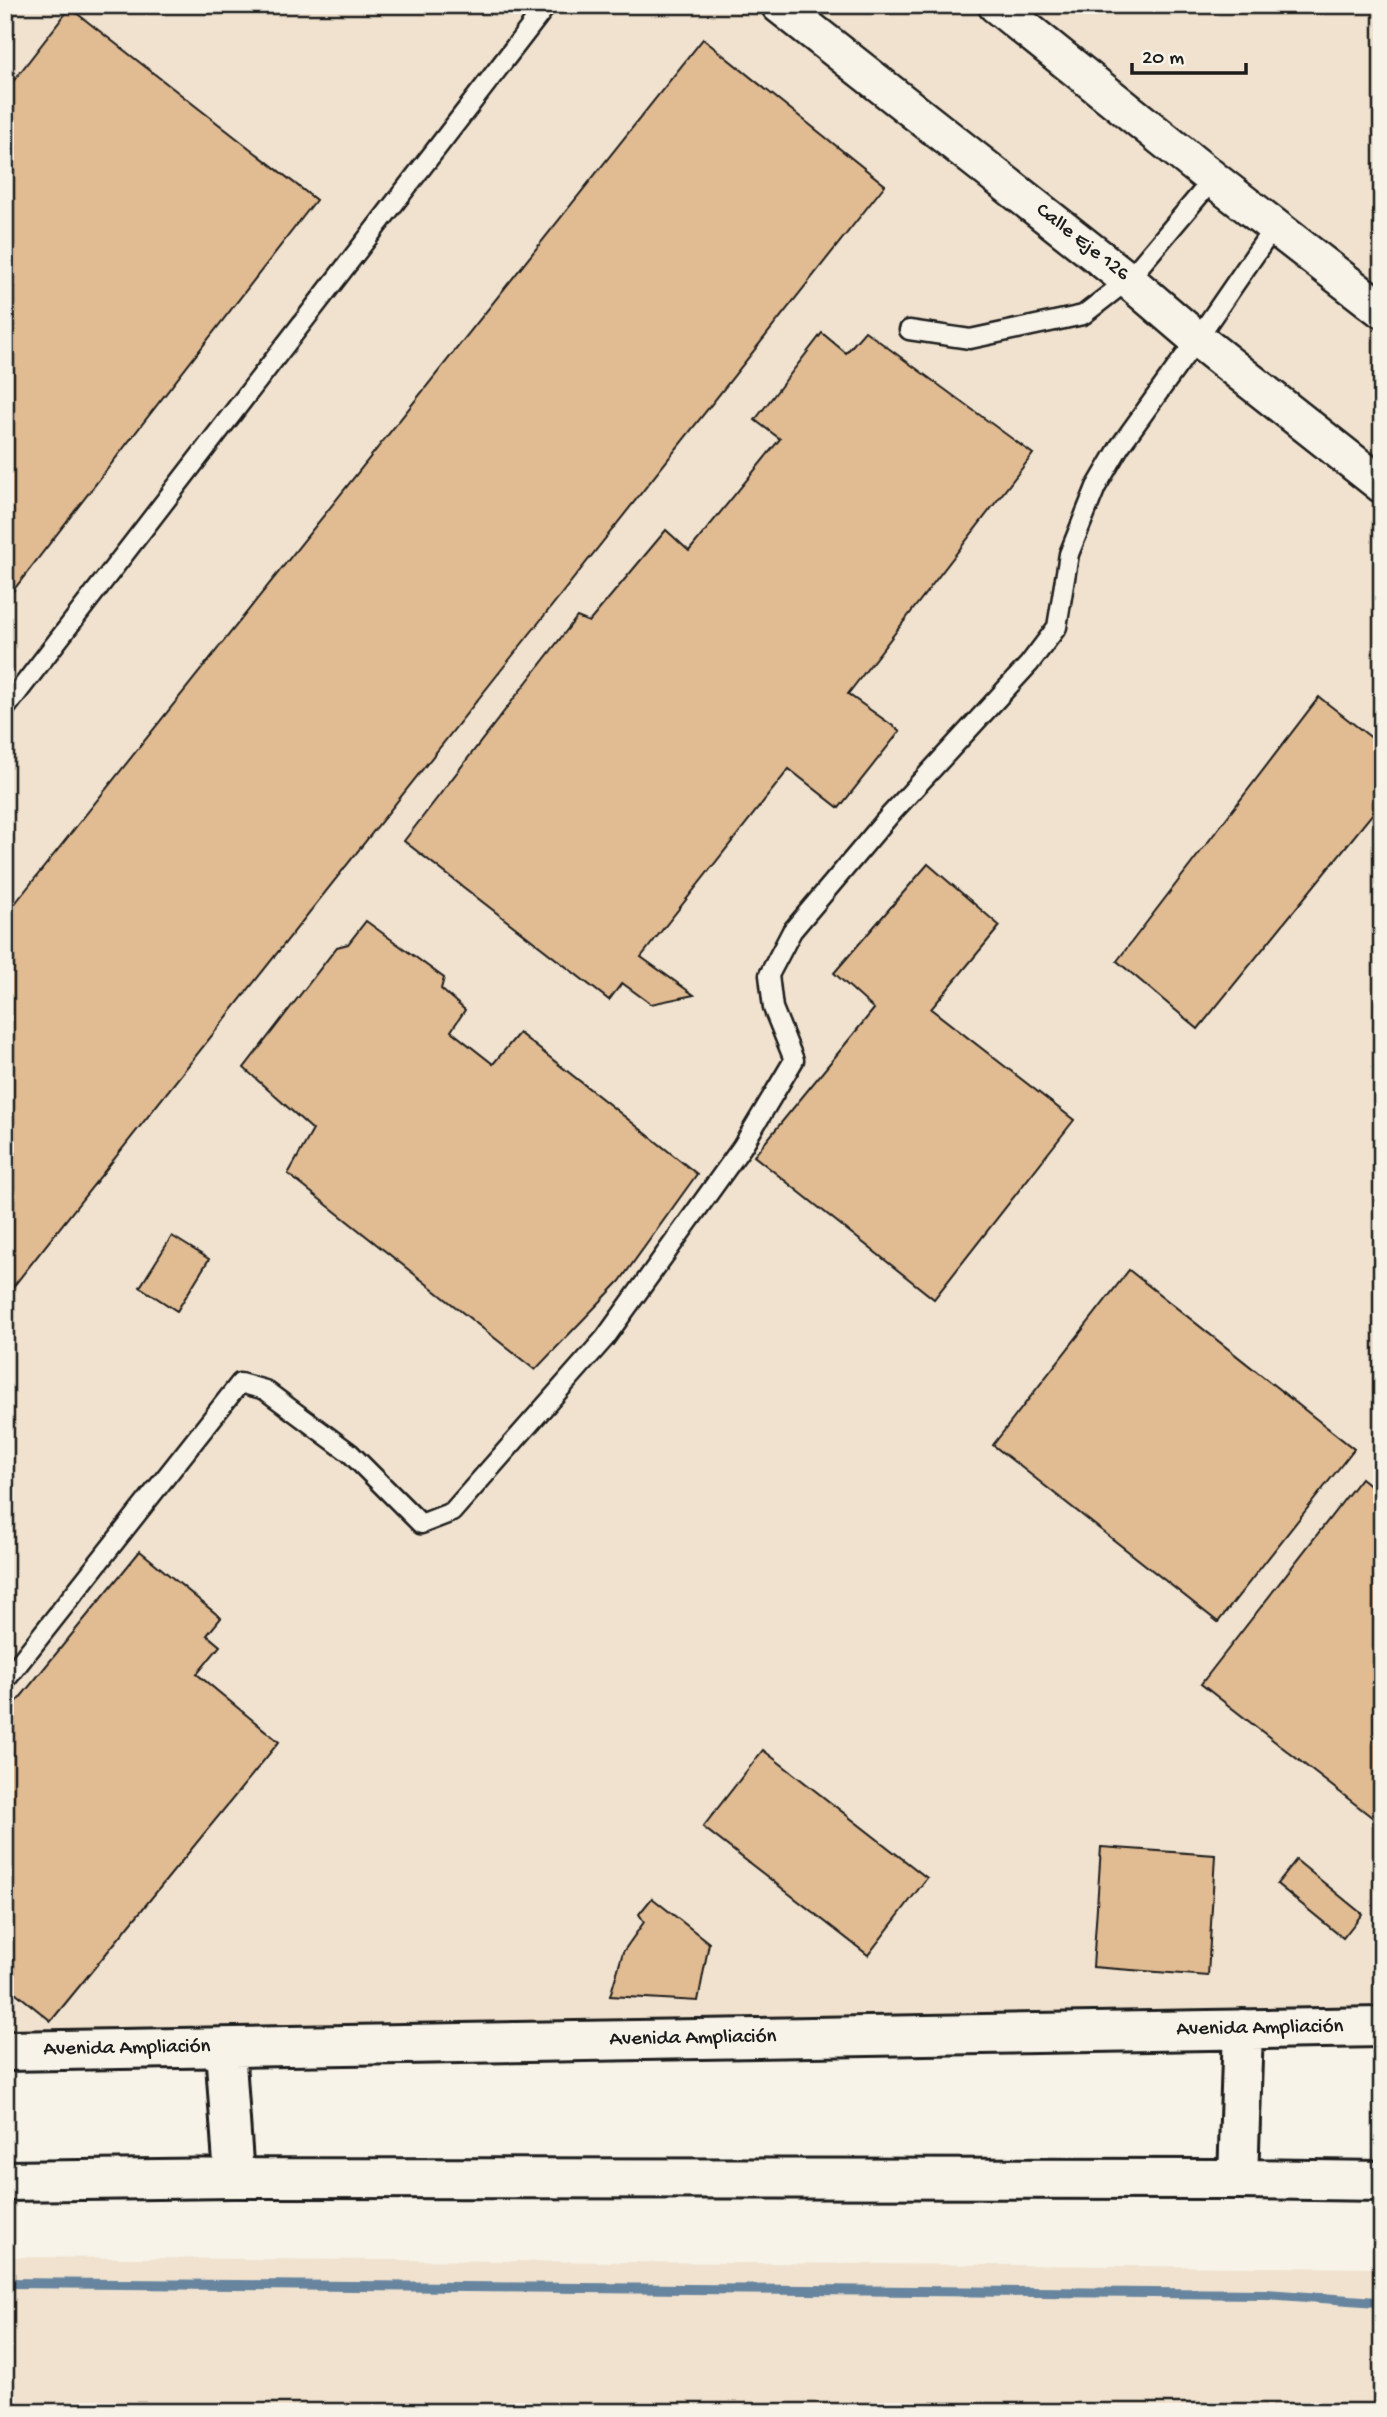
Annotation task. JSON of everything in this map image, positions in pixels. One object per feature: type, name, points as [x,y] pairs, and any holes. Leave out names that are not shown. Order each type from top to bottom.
[{"type":"street","name":"Calle Eje 126","points":[[779,5],[1128,280],[1382,485]]},
{"type":"street","points":[[996,5],[1382,310]]},
{"type":"street","name":"Avenida Ampliación","points":[[5,2051],[1382,2027]]},
{"type":"street","points":[[1238,2179],[1244,2029]]},
{"type":"street","points":[[225,2048],[234,2178]]},
{"type":"street","points":[[5,2181],[234,2178],[1382,2181]]},
{"type":"lane","points":[[5,709],[547,5]]},
{"type":"lane","points":[[909,330],[970,339],[1083,315],[1128,280],[1213,179]]},
{"type":"lane","points":[[5,1681],[240,1383],[265,1390],[350,1454],[421,1524],[452,1512],[605,1339],[742,1147],[794,1060],[773,1008],[769,975],[792,932],[890,816],[1030,664],[1057,627],[1069,555],[1096,487],[1120,446],[1198,339],[1274,227]]},
{"type":"shaded area","points":[[5,5],[1382,5],[1382,2041],[5,2033]]},
{"type":"shaded area","points":[[5,2257],[1382,2268],[1382,2412],[5,2412]]},
{"type":"building","points":[[70,8],[316,200],[5,601],[5,92]]},
{"type":"building","points":[[703,39],[885,185],[5,1297],[5,916]]},
{"type":"building","points":[[865,331],[1033,454],[848,694],[900,731],[839,808],[789,769],[641,957],[694,995],[651,1004],[622,983],[609,1000],[404,841],[577,617],[589,622],[666,530],[689,551],[780,439],[755,420],[822,333],[846,353]]},
{"type":"building","points":[[1319,697],[1382,746],[1382,802],[1198,1029],[1117,961]]},
{"type":"building","points":[[928,864],[1000,926],[931,1009],[1074,1120],[934,1299],[754,1156],[874,1009],[834,973]]},
{"type":"building","points":[[366,921],[444,978],[441,989],[465,1010],[451,1031],[493,1064],[519,1033],[697,1174],[620,1281],[535,1370],[288,1174],[313,1130],[244,1068],[337,947],[348,944]]},
{"type":"building","points":[[172,1236],[209,1259],[177,1311],[140,1287]]},
{"type":"building","points":[[1129,1270],[1354,1449],[1218,1622],[993,1445]]},
{"type":"building","points":[[1361,1478],[1382,1495],[1382,1825],[1201,1684]]},
{"type":"building","points":[[140,1551],[221,1618],[207,1635],[220,1646],[197,1674],[279,1742],[51,2021],[5,1984],[5,1716]]},
{"type":"building","points":[[763,1750],[927,1878],[868,1955],[703,1827]]},
{"type":"building","points":[[1101,1847],[1215,1855],[1208,1976],[1093,1967]]},
{"type":"building","points":[[1296,1860],[1362,1914],[1343,1938],[1277,1884]]},
{"type":"building","points":[[652,1898],[709,1943],[698,2001],[610,1996],[623,1952],[644,1922],[639,1914]]},
{"type":"waterway","points":[[5,2283],[1266,2294],[1377,2302]]}]
